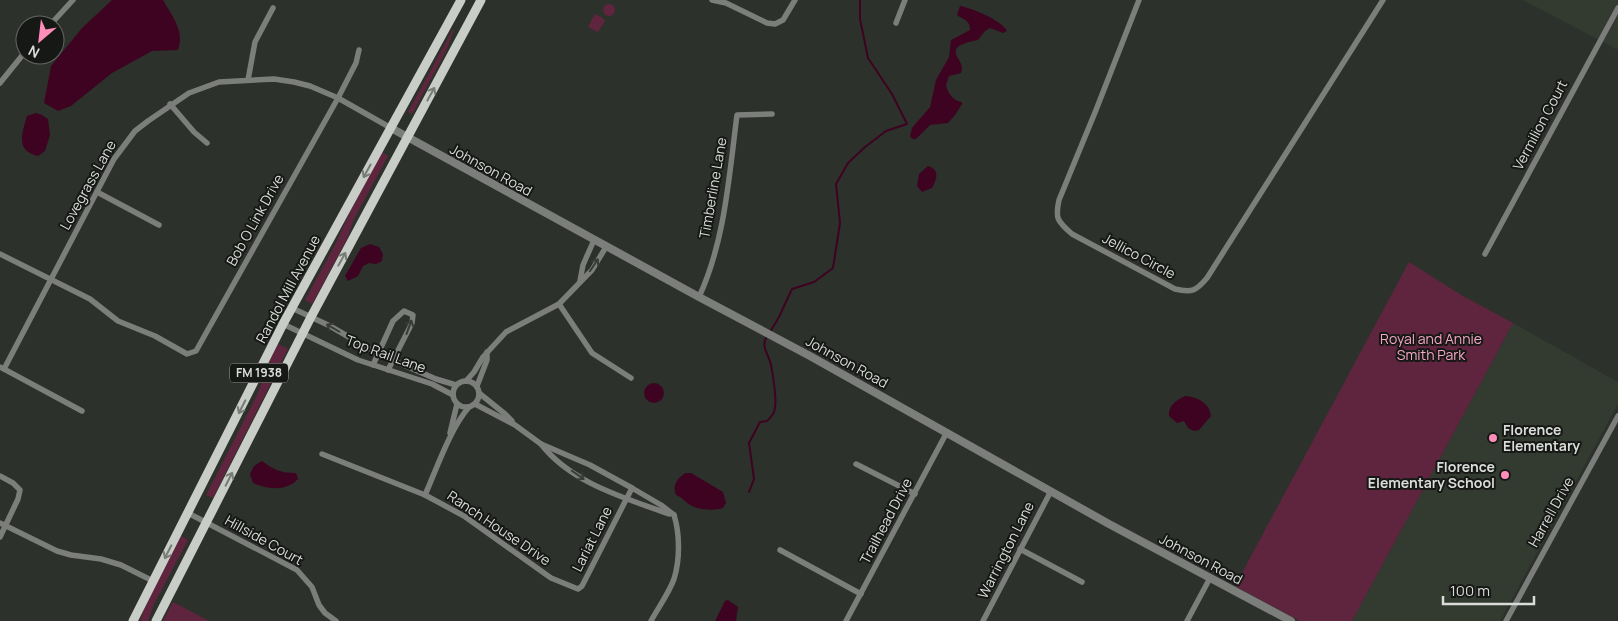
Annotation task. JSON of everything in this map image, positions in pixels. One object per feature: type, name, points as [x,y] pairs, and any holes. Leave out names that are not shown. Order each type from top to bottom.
[{"type":"main road","name":"Randol Mill Avenue","points":[[132,621],[283,324],[461,0]]},
{"type":"main road","name":"FM 1938","points":[[156,621],[303,333],[480,0]]},
{"type":"street","points":[[59,15],[73,0]]},
{"type":"street","points":[[712,0],[726,3],[767,23],[775,24],[783,20],[795,0]]},
{"type":"street","points":[[896,23],[905,0]]},
{"type":"street","name":"Jellico Circle","points":[[1139,0],[1058,200],[1056,214],[1062,225],[1072,234],[1175,289],[1187,292],[1199,288],[1207,278],[1383,0]]},
{"type":"street","points":[[248,80],[255,42],[273,8]]},
{"type":"street","name":"Vermilion Court","points":[[1485,254],[1618,8]]},
{"type":"street","name":"Bob O Link Drive","points":[[51,279],[90,300],[122,324],[155,336],[187,354],[196,351],[338,98],[356,63],[359,50]]},
{"type":"street","points":[[1,80],[15,64]]},
{"type":"street","name":"Lovegrass Lane","points":[[2,368],[114,159],[135,131],[170,104],[202,87],[218,82],[274,79],[310,86],[338,98],[391,128]]},
{"type":"street","points":[[170,104],[194,132],[207,143]]},
{"type":"street","name":"Timberline Lane","points":[[698,297],[709,275],[722,219],[737,115],[772,114]]},
{"type":"street","name":"Johnson Road","points":[[391,128],[698,297],[776,337],[1290,621]]},
{"type":"street","points":[[97,192],[159,224]]},
{"type":"street","points":[[580,281],[583,265],[594,240]]},
{"type":"street","points":[[448,442],[457,404],[453,395],[456,385],[466,381],[487,352],[506,332],[558,304],[592,270],[606,247]]},
{"type":"street","points":[[0,254],[51,279]]},
{"type":"street","points":[[558,304],[592,353],[631,378]]},
{"type":"street","name":"Top Rail Lane","points":[[292,308],[330,326],[378,354],[436,379],[456,385]]},
{"type":"street","points":[[373,365],[394,321],[404,311],[412,315],[412,323],[388,370]]},
{"type":"street","name":"Top Rail Lane","points":[[283,324],[358,360],[432,384],[453,395]]},
{"type":"street","points":[[476,386],[486,360],[487,352]]},
{"type":"street","points":[[2,368],[82,412]]},
{"type":"street","points":[[425,495],[462,414],[479,399],[476,386],[466,381]]},
{"type":"street","points":[[479,394],[541,444],[550,455],[584,480],[627,499],[674,515]]},
{"type":"street","points":[[457,404],[462,406],[472,405],[515,424]]},
{"type":"street","name":"Harrell Drive","points":[[1506,621],[1618,416]]},
{"type":"street","name":"Trailhead Drive","points":[[846,621],[947,432]]},
{"type":"street","points":[[541,444],[590,465],[661,505],[674,515],[678,552],[674,579],[651,621]]},
{"type":"street","name":"Ranch House Drive","points":[[322,454],[425,495],[464,516],[551,578],[578,589]]},
{"type":"street","points":[[856,464],[915,494]]},
{"type":"street","points":[[0,476],[13,483],[20,490],[18,499],[2,525],[0,537]]},
{"type":"street","points":[[627,499],[632,488]]},
{"type":"street","name":"Warrington Lane","points":[[983,621],[1051,490]]},
{"type":"street","name":"Lariat Lane","points":[[578,589],[582,586],[627,499]]},
{"type":"street","name":"Hillside Court","points":[[188,513],[297,570],[312,587],[324,613],[336,621]]},
{"type":"street","points":[[2,525],[57,551],[101,559],[121,565],[153,581]]},
{"type":"street","points":[[1020,549],[1082,582]]},
{"type":"street","points":[[780,550],[861,594]]},
{"type":"street","points":[[1187,621],[1210,578]]},
{"type":"shaded area","points":[[112,0],[163,0],[179,30],[180,43],[178,50],[152,51],[112,73],[71,106],[58,111],[44,103],[51,66],[65,65],[65,49],[82,28]]},
{"type":"shaded area","points":[[1523,0],[1618,0],[1618,50]]},
{"type":"shaded area","points":[[960,6],[994,19],[1007,31],[1003,33],[990,28],[978,40],[958,47],[956,55],[961,63],[961,73],[949,76],[946,85],[951,96],[962,102],[962,104],[948,123],[930,125],[916,139],[912,139],[910,136],[912,128],[930,107],[936,80],[949,57],[951,40],[970,30],[967,22],[957,15]]},
{"type":"shaded area","points":[[36,113],[48,119],[50,135],[45,151],[38,156],[26,150],[22,140],[27,116]]},
{"type":"shaded area","points":[[928,166],[936,172],[936,178],[932,188],[922,192],[917,186],[919,174]]},
{"type":"shaded area","points":[[370,244],[379,247],[383,254],[382,261],[363,266],[358,276],[348,281],[345,276],[361,248]]},
{"type":"shaded area","name":"Florence Elementary School","points":[[1513,323],[1618,382],[1618,404],[1500,621],[1352,621]]},
{"type":"shaded area","points":[[654,383],[661,386],[664,393],[661,400],[654,403],[647,400],[644,393],[647,386]]},
{"type":"shaded area","points":[[1185,396],[1202,402],[1210,411],[1211,416],[1199,430],[1194,431],[1188,428],[1184,421],[1177,423],[1169,416],[1170,409],[1176,401]]},
{"type":"shaded area","points":[[262,461],[278,470],[296,473],[298,479],[282,488],[265,487],[253,483],[250,474],[254,466]]},
{"type":"shaded area","points":[[685,473],[691,473],[723,492],[726,503],[723,508],[711,510],[697,508],[676,495],[676,482]]},
{"type":"shaded area","points":[[728,600],[738,607],[736,621],[715,621],[725,601]]},
{"type":"green space","points":[[609,4],[615,10],[609,16],[603,10]]},
{"type":"green space","points":[[595,14],[605,21],[598,32],[588,27]]},
{"type":"green space","points":[[453,29],[446,51],[412,114],[408,112]]},
{"type":"green space","points":[[382,152],[388,156],[312,304],[305,300]]},
{"type":"green space","name":"Royal and Annie Smith Park","points":[[1409,262],[1461,295],[1513,323],[1352,621],[1300,621],[1235,586]]},
{"type":"green space","points":[[278,344],[288,349],[213,498],[206,495],[258,393],[268,364]]},
{"type":"green space","points":[[181,536],[188,540],[154,604],[148,621],[140,621],[145,606]]},
{"type":"green space","points":[[173,602],[209,621],[163,621]]},
{"type":"waterway","points":[[770,332],[792,289],[814,282],[833,268],[840,223],[836,184],[848,163],[886,131],[907,124],[892,94],[868,58],[860,19],[860,0]]},
{"type":"waterway","points":[[749,492],[754,479],[749,443],[760,422],[767,421],[775,408],[773,376],[764,343],[767,336]]},
{"type":"place","name":"Florence Elementary","points":[[1493,438]]},
{"type":"place","name":"Florence Elementary School","points":[[1505,475]]}]
